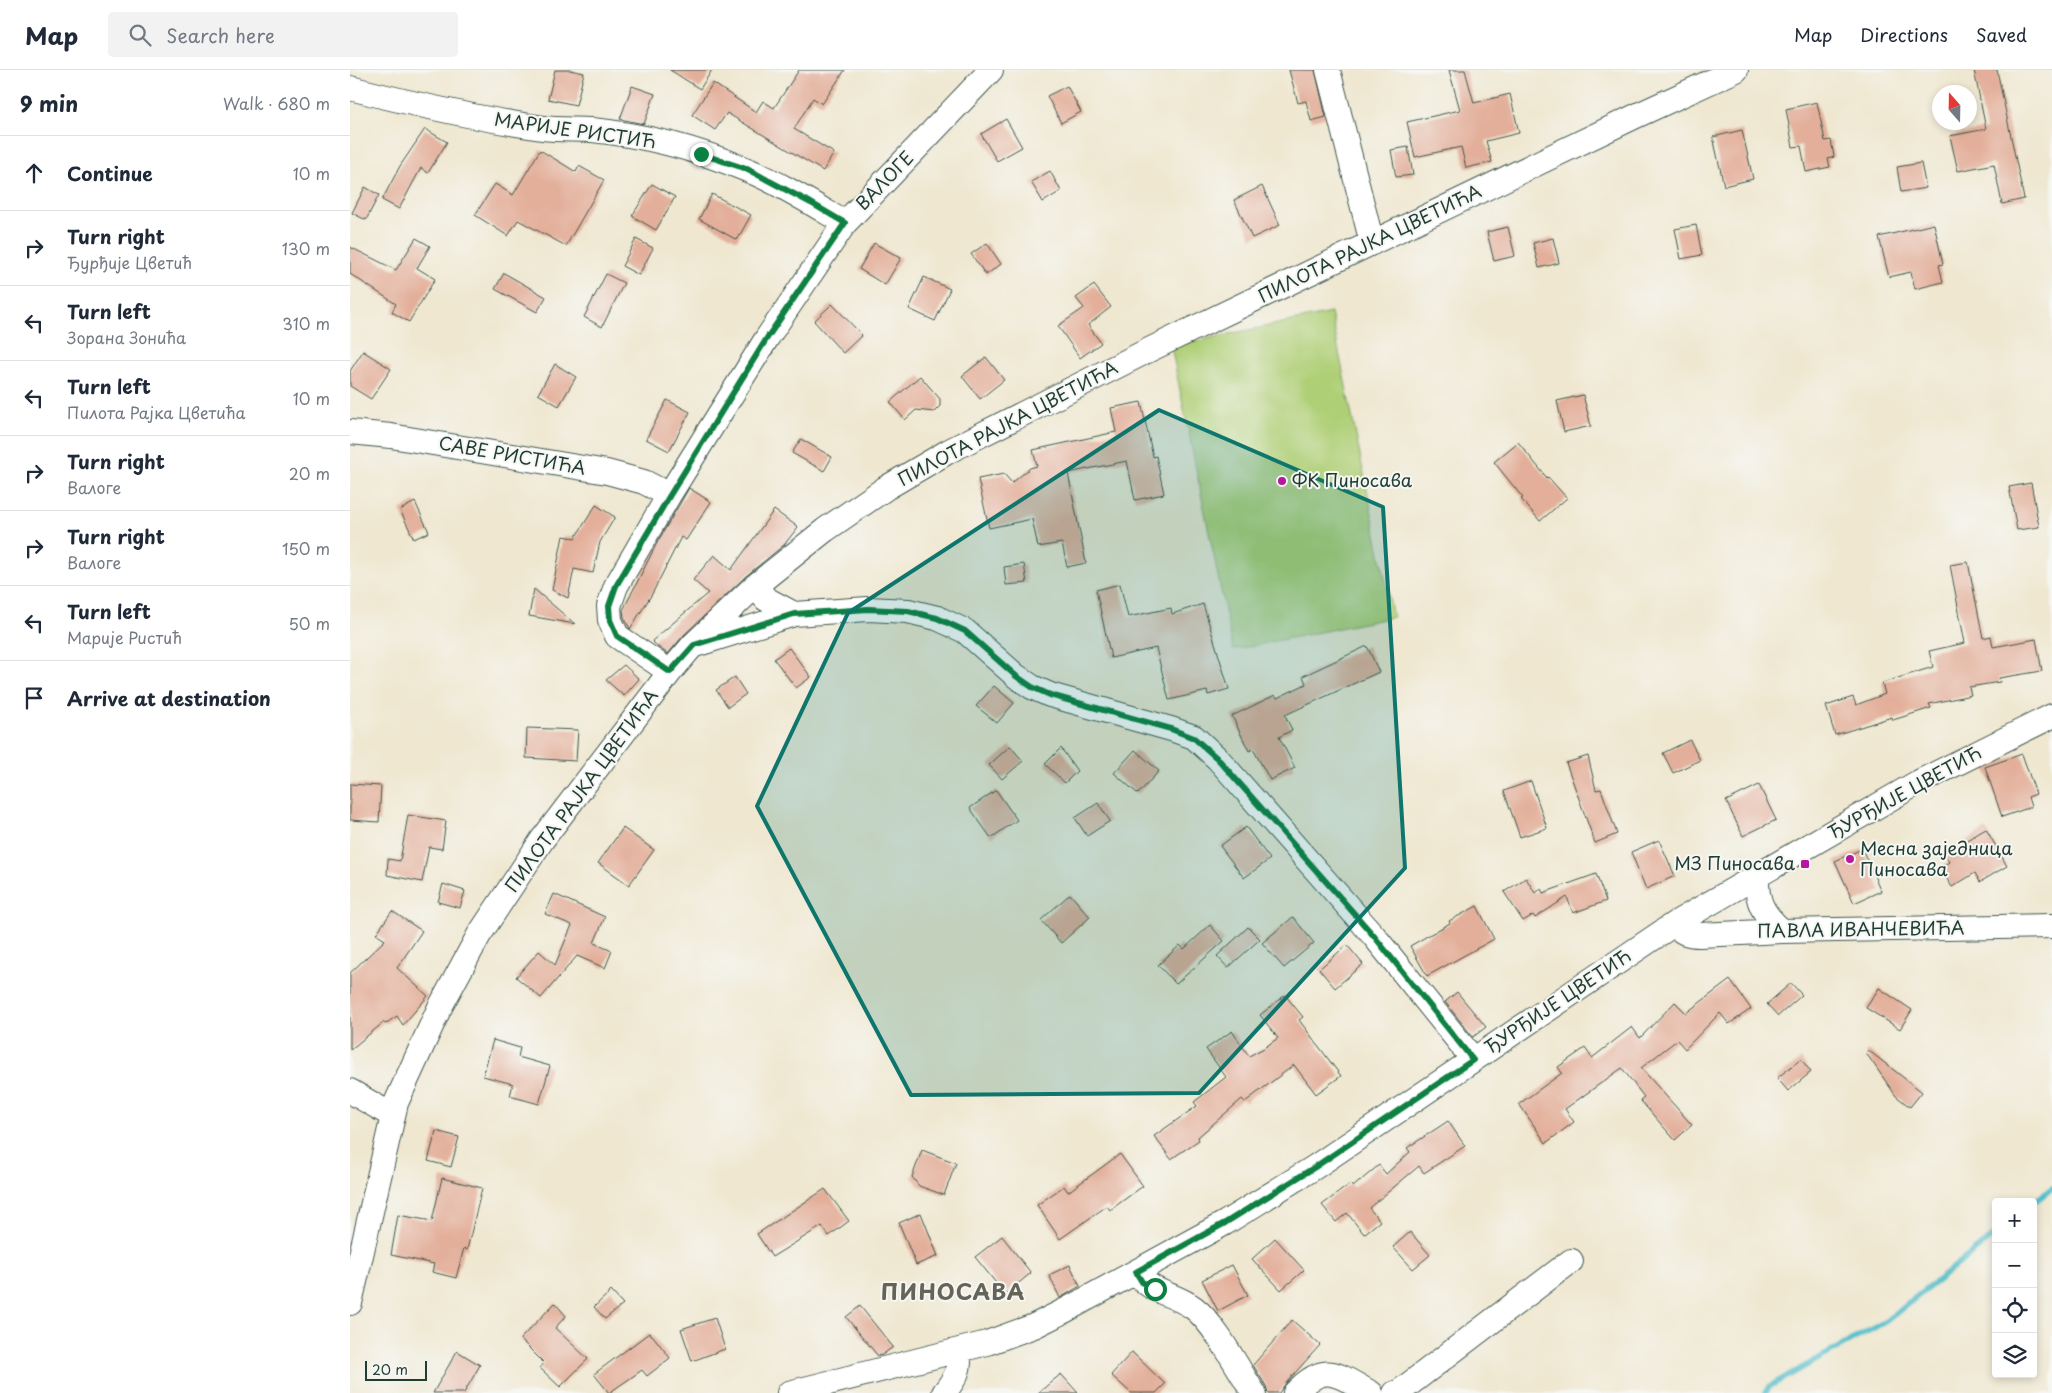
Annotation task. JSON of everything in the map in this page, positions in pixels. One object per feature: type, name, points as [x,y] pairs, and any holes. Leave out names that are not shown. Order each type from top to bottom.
[{"type":"street","name":"ВАЛОГЕ","points":[[670,672],[617,636],[610,620],[609,606],[616,586],[767,338],[845,223],[991,70]]},
{"type":"street","points":[[1328,70],[1372,243]]},
{"type":"street","name":"ПИЛОТА РАЈКА ЦВЕТИЋА","points":[[350,1302],[396,1103],[439,1009],[479,936],[542,840],[670,672],[694,645],[755,586],[826,530],[886,488],[949,451],[1149,350],[1736,70]]},
{"type":"street","name":"МАРИЈЕ РИСТИЋ","points":[[350,88],[416,105],[544,128],[592,130],[646,138],[747,169],[845,223]]},
{"type":"street","name":"САВЕ РИСТИЋА","points":[[350,432],[391,436],[607,472],[644,482],[670,495]]},
{"type":"street","points":[[755,586],[766,599],[794,614]]},
{"type":"street","points":[[694,645],[794,614],[868,609],[908,611],[937,618],[965,631],[1016,676],[1032,687],[1050,695],[1171,729],[1194,738],[1218,759],[1374,936],[1473,1060]]},
{"type":"street","name":"ЂУРЂИЈЕ ЦВЕТИЋ","points":[[790,1393],[958,1352],[987,1343],[1034,1326],[1136,1272],[1225,1223],[1315,1167],[1674,924],[1917,784],[2052,716]]},
{"type":"street","points":[[1757,876],[1757,891],[1761,904],[1769,919],[1782,931]]},
{"type":"street","name":"ПАВЛА ИВАНЧЕВИЋА","points":[[1674,924],[1681,932],[1689,935],[1782,931],[2052,926]]},
{"type":"street","points":[[350,1091],[393,1116]]},
{"type":"street","points":[[1395,1393],[1399,1392],[1571,1261]]},
{"type":"street","points":[[1136,1272],[1148,1286],[1185,1302],[1206,1319],[1254,1393]]},
{"type":"street","points":[[944,1393],[953,1382],[958,1371],[960,1359],[958,1352]]},
{"type":"street","points":[[1295,1393],[1312,1377],[1325,1373],[1340,1377],[1371,1393]]},
{"type":"highlighted area","points":[[1159,410],[1383,507],[1405,868],[1199,1093],[911,1095],[757,806],[848,613]]},
{"type":"green space","name":"ФК Пиносава","points":[[1331,313],[1393,617],[1233,650],[1171,346]]},
{"type":"building","points":[[555,70],[570,70],[584,73],[576,105],[548,99]]},
{"type":"building","points":[[670,70],[712,70],[700,89]]},
{"type":"building","points":[[799,70],[845,70],[822,104],[813,98],[794,129],[834,153],[823,171],[727,113],[715,130],[692,115],[713,83],[756,112],[763,101],[774,108]]},
{"type":"building","points":[[1289,70],[1315,70],[1326,117],[1311,121],[1306,101],[1298,103]]},
{"type":"building","points":[[1449,70],[1465,70],[1474,103],[1510,94],[1519,133],[1486,141],[1492,162],[1466,168],[1461,147],[1415,157],[1407,122],[1460,110]]},
{"type":"building","points":[[1974,70],[1997,70],[2024,199],[2002,204],[1994,164],[1958,171],[1950,136],[1986,129]]},
{"type":"building","points":[[632,86],[655,94],[644,124],[620,119]]},
{"type":"building","points":[[1067,86],[1081,112],[1061,123],[1047,96]]},
{"type":"building","points":[[1817,102],[1825,141],[1831,140],[1834,157],[1828,159],[1830,167],[1806,172],[1801,146],[1793,147],[1786,109]]},
{"type":"building","points":[[1006,119],[1022,147],[997,161],[981,134]]},
{"type":"building","points":[[425,129],[447,142],[428,173],[421,168],[399,209],[382,200],[400,166]]},
{"type":"building","points":[[1742,130],[1753,179],[1724,186],[1713,137]]},
{"type":"building","points":[[1408,147],[1413,175],[1396,177],[1391,150]]},
{"type":"building","points":[[540,150],[576,172],[579,166],[604,180],[566,246],[518,220],[508,236],[475,215],[495,184],[513,195]]},
{"type":"building","points":[[1921,163],[1926,188],[1901,192],[1897,167]]},
{"type":"building","points":[[1050,171],[1061,191],[1043,202],[1031,182]]},
{"type":"building","points":[[652,184],[675,197],[656,230],[632,216]]},
{"type":"building","points":[[1262,186],[1280,225],[1252,238],[1234,200]]},
{"type":"building","points":[[365,187],[379,195],[366,220],[352,213]]},
{"type":"building","points":[[712,194],[751,215],[737,240],[699,219]]},
{"type":"building","points":[[1934,224],[1943,264],[1939,265],[1943,282],[1915,289],[1911,272],[1889,277],[1879,237]]},
{"type":"building","points":[[1696,225],[1702,255],[1681,259],[1675,229]]},
{"type":"building","points":[[1508,227],[1515,256],[1494,261],[1487,232]]},
{"type":"building","points":[[416,238],[430,246],[417,268],[435,279],[409,322],[392,312],[396,304],[350,274],[350,247],[396,270]]},
{"type":"building","points":[[1553,238],[1559,263],[1539,268],[1533,243]]},
{"type":"building","points":[[636,239],[653,248],[639,275],[622,266]]},
{"type":"building","points":[[874,243],[901,258],[885,285],[859,269]]},
{"type":"building","points":[[987,243],[1001,264],[986,275],[971,254]]},
{"type":"building","points":[[504,273],[546,297],[537,312],[495,289]]},
{"type":"building","points":[[606,274],[624,283],[602,327],[584,317]]},
{"type":"building","points":[[924,277],[950,289],[935,321],[909,309]]},
{"type":"building","points":[[1094,285],[1111,307],[1088,325],[1101,343],[1080,358],[1058,326],[1084,308],[1076,298]]},
{"type":"building","points":[[832,304],[862,335],[843,353],[814,321]]},
{"type":"building","points":[[363,351],[391,369],[371,399],[350,386],[350,371]]},
{"type":"building","points":[[986,357],[1004,380],[980,399],[962,376]]},
{"type":"building","points":[[555,364],[576,377],[559,406],[538,394]]},
{"type":"building","points":[[920,376],[940,399],[940,406],[934,412],[916,410],[905,420],[890,402]]},
{"type":"building","points":[[1583,395],[1591,426],[1564,432],[1557,401]]},
{"type":"building","points":[[667,400],[690,412],[669,451],[646,439]]},
{"type":"building","points":[[1141,402],[1153,457],[1156,456],[1164,494],[1135,500],[1127,461],[1068,473],[1086,563],[1067,567],[1062,543],[1038,547],[1032,519],[989,528],[978,479],[1004,474],[1012,483],[1030,468],[1037,466],[1033,450],[1116,432],[1111,408]]},
{"type":"building","points":[[801,439],[832,457],[824,471],[792,453]]},
{"type":"building","points":[[1518,442],[1547,478],[1567,498],[1540,521],[1494,462]]},
{"type":"building","points":[[2031,483],[2039,527],[2017,530],[2009,487]]},
{"type":"building","points":[[689,488],[711,502],[686,540],[681,537],[652,594],[630,629],[623,610],[658,541]]},
{"type":"building","points":[[415,502],[429,532],[414,539],[400,510]]},
{"type":"building","points":[[596,505],[615,517],[600,542],[593,573],[574,569],[568,598],[552,590],[563,536],[575,538]]},
{"type":"building","points":[[774,510],[798,527],[784,545],[746,576],[684,635],[668,654],[658,647],[652,641],[708,593],[693,580],[714,555],[731,570]]},
{"type":"building","points":[[1968,562],[1983,638],[1991,636],[1993,647],[2036,639],[2042,671],[1999,678],[2000,682],[1969,687],[1971,695],[1929,704],[1931,708],[1893,720],[1892,717],[1835,735],[1826,706],[1853,697],[1856,705],[1885,694],[1882,683],[1933,667],[1929,651],[1965,643],[1950,565]]},
{"type":"building","points":[[1024,564],[1027,583],[1006,585],[1004,567]]},
{"type":"building","points":[[1120,584],[1128,617],[1171,608],[1172,614],[1203,604],[1229,689],[1208,695],[1207,691],[1169,700],[1156,648],[1111,658],[1096,590]]},
{"type":"building","points":[[534,589],[575,624],[529,616]]},
{"type":"building","points":[[1367,646],[1379,672],[1285,715],[1292,730],[1279,737],[1295,768],[1270,780],[1253,749],[1249,751],[1232,716],[1275,695],[1277,698],[1306,684],[1303,676]]},
{"type":"building","points":[[789,648],[811,677],[796,688],[774,659]]},
{"type":"building","points":[[624,665],[639,679],[624,696],[606,680]]},
{"type":"building","points":[[735,677],[746,694],[728,707],[716,690]]},
{"type":"building","points":[[994,686],[1014,703],[997,723],[976,706]]},
{"type":"building","points":[[527,728],[578,730],[576,761],[526,758]]},
{"type":"building","points":[[1690,740],[1700,760],[1673,773],[1663,753]]},
{"type":"building","points":[[1010,746],[1023,761],[1002,779],[989,765]]},
{"type":"building","points":[[1061,748],[1077,771],[1065,783],[1045,764]]},
{"type":"building","points":[[1135,750],[1159,771],[1138,794],[1114,773]]},
{"type":"building","points":[[2022,754],[2036,794],[2028,797],[2031,807],[2002,817],[1985,767]]},
{"type":"building","points":[[1588,756],[1596,790],[1601,789],[1617,834],[1595,843],[1566,763]]},
{"type":"building","points":[[1531,781],[1547,828],[1520,837],[1504,791]]},
{"type":"building","points":[[350,784],[381,786],[379,822],[350,820]]},
{"type":"building","points":[[1759,785],[1776,820],[1743,836],[1726,801]]},
{"type":"building","points":[[996,790],[1017,820],[991,838],[970,808]]},
{"type":"building","points":[[1098,803],[1110,821],[1087,836],[1075,818]]},
{"type":"building","points":[[408,815],[446,821],[442,849],[429,847],[422,882],[387,875],[388,859],[400,861]]},
{"type":"building","points":[[1246,827],[1270,859],[1244,878],[1220,846]]},
{"type":"building","points":[[623,828],[654,850],[629,885],[598,863]]},
{"type":"building","points":[[1986,829],[2007,866],[1980,882],[1975,873],[1952,887],[1940,868],[1949,862],[1944,853]]},
{"type":"building","points":[[1659,840],[1675,876],[1646,889],[1631,852]]},
{"type":"building","points":[[1862,849],[1881,891],[1854,903],[1835,861]]},
{"type":"building","points":[[1596,874],[1606,901],[1573,913],[1567,897],[1535,918],[1533,915],[1523,921],[1504,892],[1526,878],[1535,893],[1541,889],[1543,893]]},
{"type":"building","points":[[443,884],[465,891],[460,908],[438,902]]},
{"type":"building","points":[[554,894],[605,917],[594,943],[612,951],[605,968],[577,956],[541,998],[516,977],[539,951],[555,965],[572,925],[545,914]]},
{"type":"building","points":[[1070,894],[1090,917],[1061,943],[1041,920]]},
{"type":"building","points":[[1477,906],[1494,939],[1427,976],[1410,946]]},
{"type":"building","points":[[392,911],[422,931],[397,968],[428,996],[403,1025],[397,1016],[385,1024],[384,1022],[350,1050],[350,973],[385,940],[376,934]]},
{"type":"building","points":[[1293,917],[1314,943],[1284,968],[1262,943]]},
{"type":"building","points":[[1210,925],[1224,941],[1176,984],[1158,965],[1180,945],[1184,949]]},
{"type":"building","points":[[1248,927],[1260,939],[1228,968],[1217,956]]},
{"type":"building","points":[[1347,945],[1363,964],[1335,988],[1319,969]]},
{"type":"building","points":[[1730,980],[1751,1009],[1729,1024],[1720,1013],[1685,1049],[1677,1040],[1641,1068],[1692,1125],[1675,1140],[1640,1100],[1644,1097],[1622,1068],[1565,1109],[1574,1122],[1546,1143],[1519,1104],[1562,1073],[1558,1067],[1585,1048],[1592,1058],[1632,1027],[1640,1038],[1675,1002],[1686,1013]]},
{"type":"building","points":[[1791,983],[1802,995],[1778,1016],[1767,1004]]},
{"type":"building","points":[[1879,988],[1912,1010],[1900,1029],[1866,1008]]},
{"type":"building","points":[[1457,992],[1486,1027],[1473,1037],[1445,1002]]},
{"type":"building","points":[[1285,995],[1303,1017],[1299,1020],[1341,1076],[1316,1094],[1294,1065],[1245,1102],[1242,1099],[1198,1137],[1199,1140],[1171,1159],[1154,1136],[1197,1106],[1194,1102],[1226,1077],[1206,1049],[1232,1031],[1249,1056],[1264,1048],[1278,1038],[1260,1015]]},
{"type":"building","points":[[493,1040],[520,1048],[518,1057],[550,1066],[539,1104],[510,1096],[513,1084],[483,1076]]},
{"type":"building","points":[[1868,1050],[1922,1092],[1910,1107],[1896,1096],[1866,1053]]},
{"type":"building","points":[[1801,1059],[1811,1072],[1788,1091],[1777,1078]]},
{"type":"building","points":[[1448,1121],[1465,1146],[1424,1173],[1419,1166],[1369,1208],[1380,1221],[1364,1234],[1347,1213],[1336,1222],[1322,1205],[1350,1184],[1353,1187],[1379,1165],[1386,1174],[1410,1152],[1407,1148]]},
{"type":"building","points":[[436,1131],[459,1137],[451,1167],[428,1161]]},
{"type":"building","points":[[922,1150],[956,1163],[944,1195],[919,1186],[912,1177]]},
{"type":"building","points":[[1120,1154],[1143,1186],[1110,1210],[1107,1206],[1060,1239],[1037,1205],[1064,1186],[1068,1192]]},
{"type":"building","points":[[442,1178],[482,1188],[467,1250],[464,1248],[456,1278],[432,1272],[434,1264],[391,1255],[398,1215],[432,1221]]},
{"type":"building","points":[[825,1189],[849,1221],[829,1236],[822,1226],[772,1257],[757,1234]]},
{"type":"building","points":[[921,1213],[938,1256],[916,1265],[899,1223]]},
{"type":"building","points":[[1410,1232],[1430,1255],[1413,1269],[1393,1247]]},
{"type":"building","points":[[1002,1236],[1031,1273],[1005,1294],[975,1257]]},
{"type":"building","points":[[1275,1238],[1304,1270],[1281,1290],[1252,1259]]},
{"type":"building","points":[[1070,1265],[1080,1286],[1060,1298],[1049,1275]]},
{"type":"building","points":[[1232,1265],[1248,1295],[1218,1311],[1202,1280]]},
{"type":"building","points":[[611,1291],[623,1304],[605,1319],[594,1307]]},
{"type":"building","points":[[555,1303],[566,1316],[555,1328],[588,1359],[560,1387],[540,1368],[544,1363],[520,1339]]},
{"type":"building","points":[[860,1306],[893,1347],[882,1355],[878,1356],[846,1317]]},
{"type":"building","points":[[715,1318],[725,1349],[692,1361],[681,1329]]},
{"type":"building","points":[[1292,1320],[1320,1345],[1279,1393],[1268,1393],[1266,1386],[1253,1365]]},
{"type":"building","points":[[649,1333],[670,1358],[647,1376],[642,1370],[609,1393],[594,1374]]},
{"type":"building","points":[[457,1351],[480,1365],[464,1393],[433,1393]]},
{"type":"building","points":[[1132,1352],[1165,1384],[1156,1393],[1131,1393],[1111,1375]]},
{"type":"building","points":[[1061,1374],[1078,1393],[1038,1393]]},
{"type":"waterway","points":[[2037,1200],[2052,1188]]},
{"type":"waterway","points":[[1765,1393],[1770,1386],[1886,1321],[1992,1237]]},
{"type":"place","name":"ФК Пиносава","points":[[1282,481]]},
{"type":"place","name":"Месна заједница Пиносава","points":[[1850,859]]},
{"type":"place","name":"МЗ Пиносава","points":[[1805,864]]},
{"type":"district","name":"ПИНОСАВА","points":[[953,1292]]},
{"type":"route","points":[[701,154],[747,169],[845,223],[767,338],[616,586],[609,606],[610,620],[617,636],[670,672],[694,645],[794,614],[868,609],[908,611],[937,618],[965,631],[987,648],[1016,676],[1032,687],[1050,695],[1171,729],[1194,738],[1218,759],[1374,936],[1473,1060],[1315,1167],[1225,1223],[1136,1272],[1142,1282],[1155,1289]]}]
